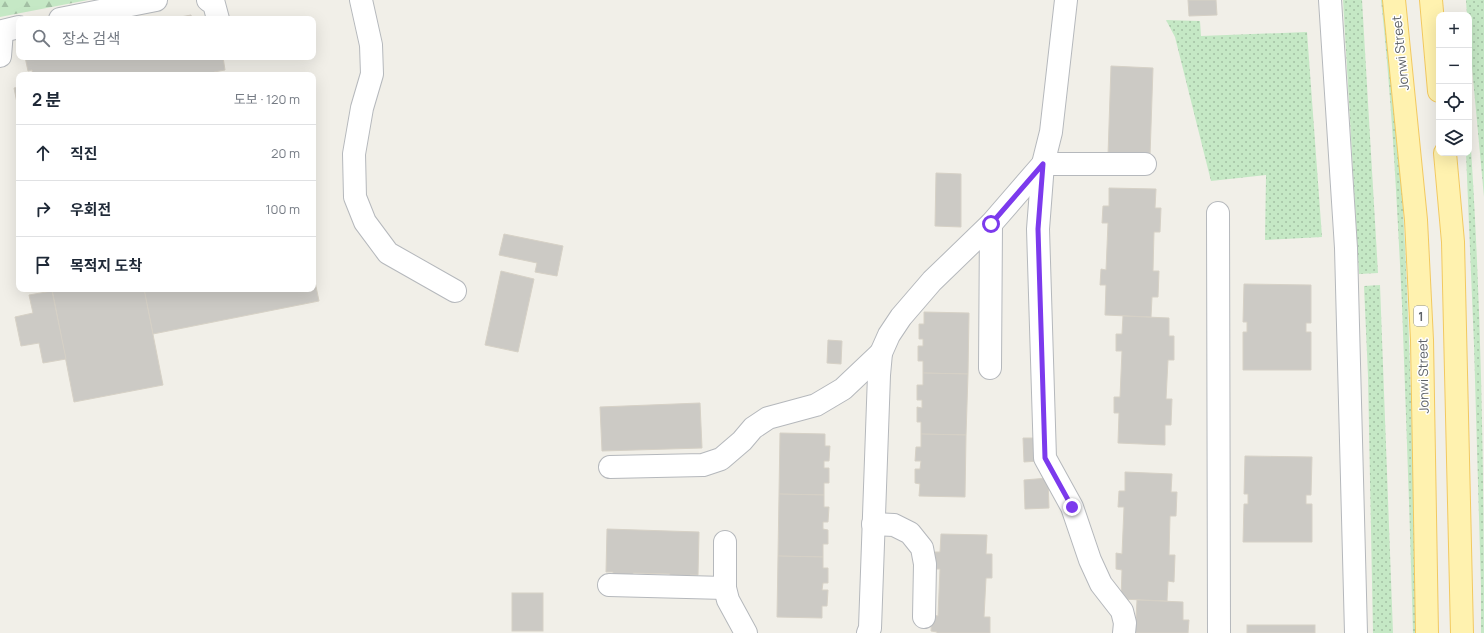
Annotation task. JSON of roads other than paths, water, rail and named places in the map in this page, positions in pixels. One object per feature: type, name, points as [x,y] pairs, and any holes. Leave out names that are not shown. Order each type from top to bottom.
[{"type":"main road","name":"Jonwi Street","points":[[1394,0],[1416,220],[1422,340],[1427,633]]},
{"type":"main road","points":[[1430,0],[1438,84]]},
{"type":"main road","points":[[1445,156],[1453,242],[1462,633]]},
{"type":"street","points":[[75,16],[156,0]]},
{"type":"street","points":[[208,0],[214,4],[217,16]]},
{"type":"street","points":[[361,0],[371,45],[372,74],[362,108],[354,154],[355,197],[365,222],[388,252],[455,291]]},
{"type":"street","points":[[1066,0],[1051,132],[1043,164],[1038,229],[1045,458],[1072,507],[1090,560],[1101,584],[1122,611],[1125,623],[1124,633]]},
{"type":"street","points":[[1330,0],[1346,248],[1356,633]]},
{"type":"street","points":[[0,56],[2,31],[16,28]]},
{"type":"street","points":[[868,633],[870,628],[881,353],[888,335],[932,280],[991,224],[1043,164],[1145,164]]},
{"type":"street","points":[[1218,213],[1219,633]]},
{"type":"street","points":[[990,368],[991,224]]},
{"type":"street","points":[[610,467],[703,465],[721,459],[742,441],[753,428],[768,418],[816,405],[843,389],[881,353]]},
{"type":"street","points":[[873,524],[894,524],[910,534],[922,548],[924,564],[924,617]]},
{"type":"street","points":[[725,542],[725,588],[728,600],[746,633]]},
{"type":"street","points":[[609,585],[725,588]]}]
